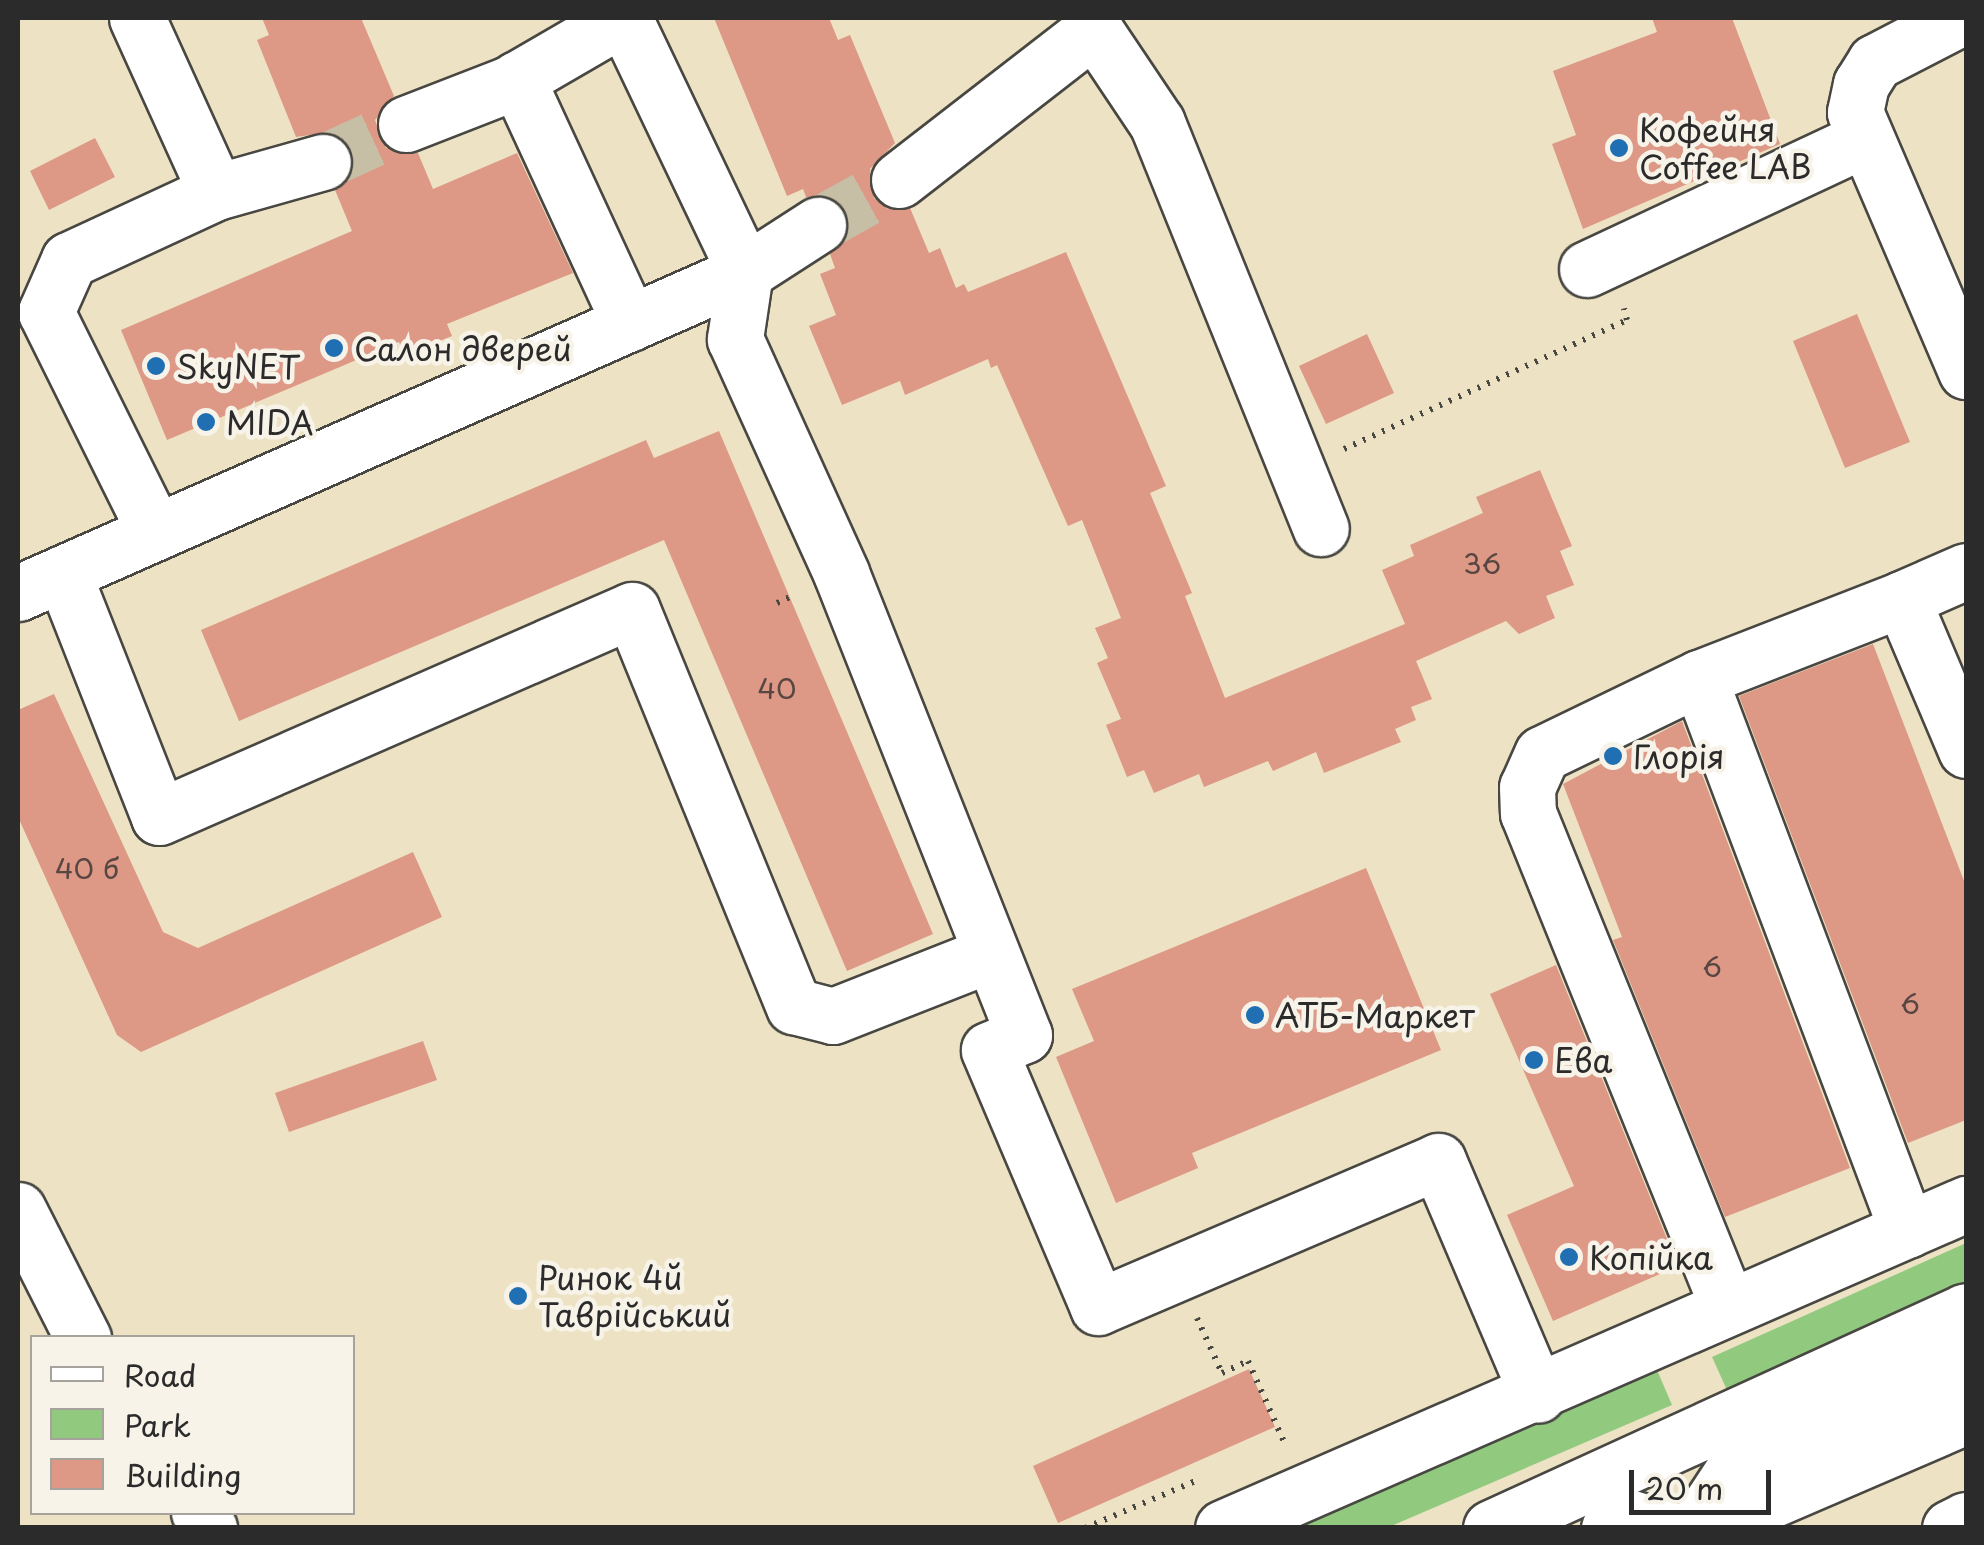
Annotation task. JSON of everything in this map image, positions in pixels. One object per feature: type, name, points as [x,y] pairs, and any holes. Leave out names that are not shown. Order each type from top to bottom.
[{"type":"street","points":[[137,18],[216,192]]},
{"type":"street","points":[[406,124],[516,79],[624,18],[744,272],[735,339],[841,574],[1024,1034],[989,1050],[1098,1307],[1438,1162],[1538,1395]]},
{"type":"street","points":[[1960,18],[1875,62],[1861,84],[1856,112],[1864,140],[1966,370]]},
{"type":"street","points":[[898,180],[1098,24],[1157,123],[1321,528]]},
{"type":"street","points":[[516,79],[630,322]]},
{"type":"street","points":[[1599,263],[1864,140]]},
{"type":"street","points":[[155,532],[46,312],[68,260],[216,192],[323,162]]},
{"type":"street","points":[[818,225],[744,272],[40,582],[159,818],[632,610],[794,1006],[832,1016],[990,954]]},
{"type":"street","points":[[1728,1307],[1527,800],[1530,769],[1542,754],[1699,678],[1966,570]]},
{"type":"street","points":[[1902,599],[1966,750]]},
{"type":"street","points":[[1699,678],[1908,1230]]},
{"type":"street","points":[[1223,1528],[1538,1395],[1966,1204]]},
{"type":"street","points":[[18,1210],[81,1335]]},
{"type":"street","points":[[1491,1528],[1966,1311]]},
{"type":"street","points":[[1695,1528],[1734,1470],[1966,1370]]},
{"type":"street","points":[[1706,1528],[1966,1416]]},
{"type":"street","points":[[1608,1528],[1630,1518],[1666,1528]]},
{"type":"street","points":[[1950,1528],[1966,1520]]},
{"type":"path","points":[[1298,470],[1627,320],[1599,263]]},
{"type":"path","points":[[1192,1307],[1222,1373],[1248,1361],[1285,1444]]},
{"type":"green space","points":[[1966,1243],[1966,1284],[1727,1390],[1712,1357]]},
{"type":"green space","points":[[1657,1370],[1672,1405],[1389,1527],[1293,1528]]},
{"type":"building","points":[[262,18],[361,18],[394,96],[375,120],[386,148],[418,153],[433,189],[517,153],[573,273],[447,324],[452,336],[405,355],[399,342],[167,440],[121,330],[352,231],[335,190],[353,171],[353,153],[332,132],[296,137],[257,40],[269,35]]},
{"type":"building","points":[[714,18],[829,18],[838,40],[850,35],[895,143],[870,169],[874,198],[888,209],[910,208],[929,253],[940,248],[956,288],[964,284],[968,292],[1066,252],[1166,486],[1150,493],[1192,593],[1185,596],[1225,698],[1405,624],[1382,570],[1414,556],[1410,545],[1483,513],[1476,497],[1540,470],[1572,546],[1560,551],[1574,585],[1546,596],[1555,618],[1519,634],[1506,621],[1416,661],[1432,699],[1411,707],[1416,720],[1395,729],[1401,742],[1324,773],[1316,752],[1273,771],[1268,761],[1204,787],[1199,774],[1154,793],[1144,770],[1127,777],[1106,725],[1121,719],[1097,663],[1108,658],[1095,628],[1121,618],[1082,520],[1068,526],[997,365],[991,368],[988,359],[905,395],[900,381],[842,405],[809,326],[836,315],[820,274],[835,268],[830,254],[846,238],[845,209],[831,197],[806,197],[803,189],[787,196]]},
{"type":"building","points":[[1652,18],[1732,18],[1780,144],[1583,229],[1552,144],[1576,135],[1553,71],[1657,32]]},
{"type":"building","points":[[95,138],[115,177],[49,210],[30,171]]},
{"type":"building","points":[[1857,314],[1910,442],[1845,468],[1793,341]]},
{"type":"building","points":[[1367,334],[1394,393],[1326,424],[1299,366]]},
{"type":"building","points":[[719,431],[933,934],[847,971],[664,540],[239,721],[201,630],[646,440],[654,458]]},
{"type":"building","points":[[1873,644],[1966,886],[1966,1120],[1908,1143],[1739,696]]},
{"type":"building","points":[[54,694],[163,932],[198,948],[413,852],[442,917],[141,1052],[117,1035],[18,817],[18,710]]},
{"type":"building","points":[[1682,721],[1850,1168],[1725,1217],[1613,940],[1622,937],[1563,784]]},
{"type":"building","name":"АТБ-Маркет","points":[[1366,868],[1441,1050],[1192,1153],[1198,1168],[1116,1203],[1056,1057],[1094,1041],[1072,989]]},
{"type":"building","points":[[1556,965],[1678,1266],[1553,1321],[1507,1215],[1574,1186],[1490,994]]},
{"type":"building","points":[[423,1041],[437,1080],[289,1132],[275,1093]]},
{"type":"building","points":[[1249,1369],[1275,1427],[1058,1523],[1033,1466]]},
{"type":"tunnel","points":[[323,162],[406,124]]},
{"type":"tunnel","points":[[818,225],[899,180]]},
{"type":"place","name":"Кофейня Coffee LAB","points":[[1619,148]]},
{"type":"place","name":"Салон дверей","points":[[334,348]]},
{"type":"place","name":"SkyNET","points":[[156,366]]},
{"type":"place","name":"MIDA","points":[[206,422]]},
{"type":"place","name":"Глорія","points":[[1613,756]]},
{"type":"place","name":"АТБ-Маркет","points":[[1255,1015]]},
{"type":"place","name":"Ева","points":[[1534,1060]]},
{"type":"place","name":"Копійка","points":[[1569,1257]]},
{"type":"place","name":"Ринок 4й Таврійський","points":[[518,1296]]}]
